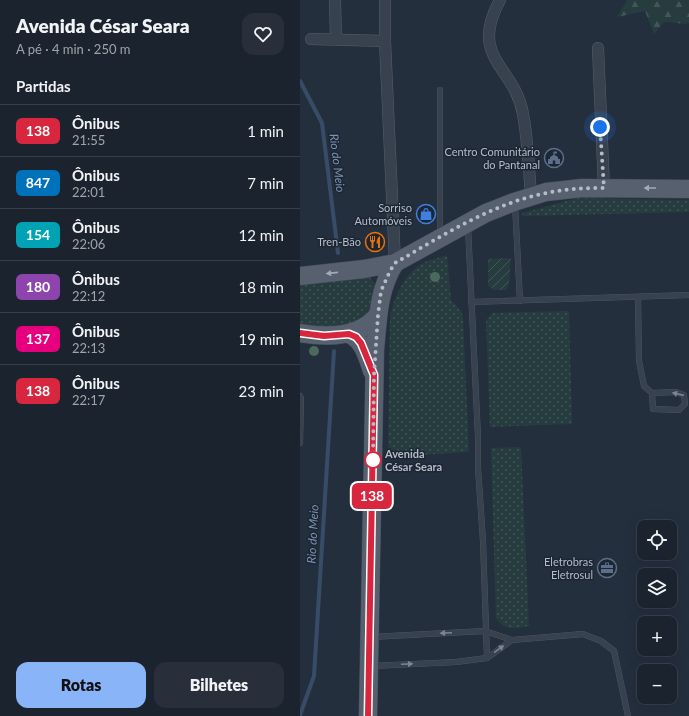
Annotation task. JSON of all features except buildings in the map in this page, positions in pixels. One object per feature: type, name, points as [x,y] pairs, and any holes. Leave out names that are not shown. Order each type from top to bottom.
[{"type":"main road","points":[[300,276],[364,269],[395,263],[486,213],[546,192],[604,188],[689,189]]},
{"type":"main road","points":[[368,716],[374,375],[381,291],[395,263]]},
{"type":"main road","points":[[364,269],[372,275],[381,291]]},
{"type":"main road","points":[[300,333],[324,336],[349,334],[366,326],[378,315]]},
{"type":"main road","points":[[349,334],[356,337],[361,343],[374,375]]},
{"type":"street","points":[[335,0],[336,39]]},
{"type":"street","points":[[385,0],[385,42],[395,263]]},
{"type":"street","points":[[500,0],[494,11],[490,26],[489,43],[492,54],[510,82],[518,98],[523,114],[523,199]]},
{"type":"street","points":[[311,39],[385,42]]},
{"type":"street","points":[[598,48],[604,188]]},
{"type":"lane","points":[[440,90],[440,237]]},
{"type":"lane","points":[[520,301],[523,199]]},
{"type":"lane","points":[[467,223],[478,437],[478,468],[483,541],[487,658]]},
{"type":"lane","points":[[471,302],[689,295]]},
{"type":"lane","points":[[638,297],[639,361],[644,386],[652,393],[676,392],[684,395],[685,404],[679,410],[653,409],[652,393]]},
{"type":"lane","points":[[300,396],[300,442]]},
{"type":"lane","points":[[369,637],[485,631],[512,640],[583,634],[601,641],[614,651],[628,716]]},
{"type":"lane","points":[[368,666],[456,662],[487,658],[512,640]]},
{"type":"green space","points":[[626,0],[689,0],[689,23],[664,22],[654,34],[645,11],[617,17]]},
{"type":"green space","points":[[578,198],[689,200],[689,212],[523,216],[522,213]]},
{"type":"green space","points":[[447,255],[451,300],[461,311],[463,318],[469,452],[388,457],[390,317],[394,302],[397,294],[410,273],[429,260]]},
{"type":"green space","points":[[511,258],[509,285],[506,290],[494,290],[488,286],[488,259]]},
{"type":"green space","points":[[367,274],[374,283],[377,292],[376,313],[359,327],[300,330],[300,277]]},
{"type":"green space","points":[[569,311],[572,424],[490,427],[486,321],[492,313]]},
{"type":"green space","points":[[521,447],[529,626],[511,628],[503,625],[496,618],[491,448]]},
{"type":"waterway","name":"Rio do Meio","points":[[300,81],[322,123],[338,253]]},
{"type":"waterway","name":"Rio do Meio","points":[[300,715],[314,676],[334,351]]},
{"type":"bus line","name":"138","points":[[300,333],[324,336],[349,334],[356,337],[361,343],[374,375],[368,716]]},
{"type":"place","name":"Centro Comunitário do Pantanal","points":[[554,158]]},
{"type":"place","name":"Sorriso Automóveis","points":[[426,214]]},
{"type":"place","name":"Tren-Bão","points":[[375,242]]},
{"type":"place","name":"Avenida César Seara","points":[[373,460]]},
{"type":"place","name":"Eletrobras Eletrosul","points":[[607,568]]},
{"type":"route","points":[[373,460],[374,375],[378,315],[381,291],[395,263],[486,213],[514,202],[546,192],[582,188],[604,188],[600,127]]}]
